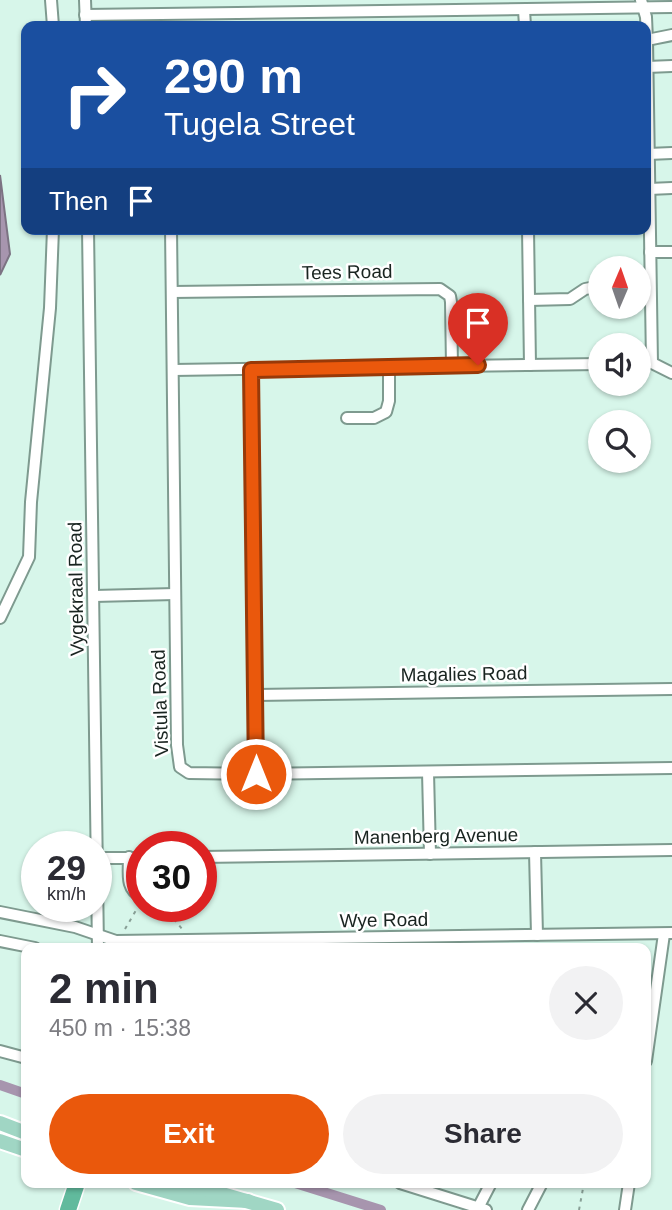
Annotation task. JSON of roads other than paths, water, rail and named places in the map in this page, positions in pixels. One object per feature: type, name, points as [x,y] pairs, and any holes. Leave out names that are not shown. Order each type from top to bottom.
[{"type":"highway","points":[[68,1210],[75,1188]]},
{"type":"main road","points":[[0,1123],[21,1131]]},
{"type":"main road","points":[[0,1141],[21,1148]]},
{"type":"main road","points":[[154,1188],[190,1198],[248,1201]]},
{"type":"main road","points":[[202,1188],[277,1210]]},
{"type":"street","points":[[51,0],[53,21]]},
{"type":"street","points":[[85,0],[85,21],[178,14],[524,10],[642,4],[672,7]]},
{"type":"street","points":[[177,0],[178,14]]},
{"type":"street","points":[[642,4],[646,21]]},
{"type":"street","points":[[524,10],[525,21]]},
{"type":"street","points":[[651,39],[672,35]]},
{"type":"street","points":[[651,67],[672,66]]},
{"type":"street","points":[[651,154],[672,153]]},
{"type":"street","points":[[651,188],[672,188]]},
{"type":"street","points":[[0,618],[29,556],[31,502],[50,308],[53,235]]},
{"type":"street","name":"Vygekraal Road","points":[[88,235],[97,831]]},
{"type":"street","name":"Vistula Road","points":[[171,235],[177,759],[180,767],[189,773],[256,774],[672,768]]},
{"type":"street","points":[[528,235],[530,365]]},
{"type":"street","points":[[649,256],[650,235]]},
{"type":"street","points":[[650,252],[672,252]]},
{"type":"street","points":[[529,300],[570,299],[588,288]]},
{"type":"street","name":"Tees Road","points":[[172,292],[440,289],[450,296],[451,302],[452,366]]},
{"type":"street","points":[[647,319],[652,363],[670,368]]},
{"type":"street","points":[[173,370],[588,364]]},
{"type":"street","points":[[347,418],[374,418],[386,412],[389,401],[389,367]]},
{"type":"street","points":[[251,370],[256,774]]},
{"type":"street","points":[[94,596],[175,593]]},
{"type":"street","name":"Magalies Road","points":[[256,695],[672,689]]},
{"type":"street","points":[[428,772],[430,854]]},
{"type":"street","name":"Manenberg Avenue","points":[[217,857],[672,850]]},
{"type":"street","points":[[535,852],[537,935]]},
{"type":"street","name":"Wye Road","points":[[0,912],[75,927],[116,941],[163,943]]},
{"type":"street","name":"Vygekraal Road","points":[[97,922],[98,943]]},
{"type":"street","points":[[651,1003],[668,934]]},
{"type":"street","name":"Wye Road","points":[[291,943],[537,935],[668,934]]},
{"type":"street","points":[[0,941],[21,945]]},
{"type":"street","points":[[0,1051],[21,1057]]},
{"type":"street","points":[[416,1188],[482,1209],[489,1188]]},
{"type":"street","points":[[528,1210],[539,1188]]},
{"type":"street","points":[[625,1210],[628,1188]]},
{"type":"waterway","points":[[0,1085],[21,1092]]},
{"type":"waterway","points":[[311,1188],[381,1210]]}]
